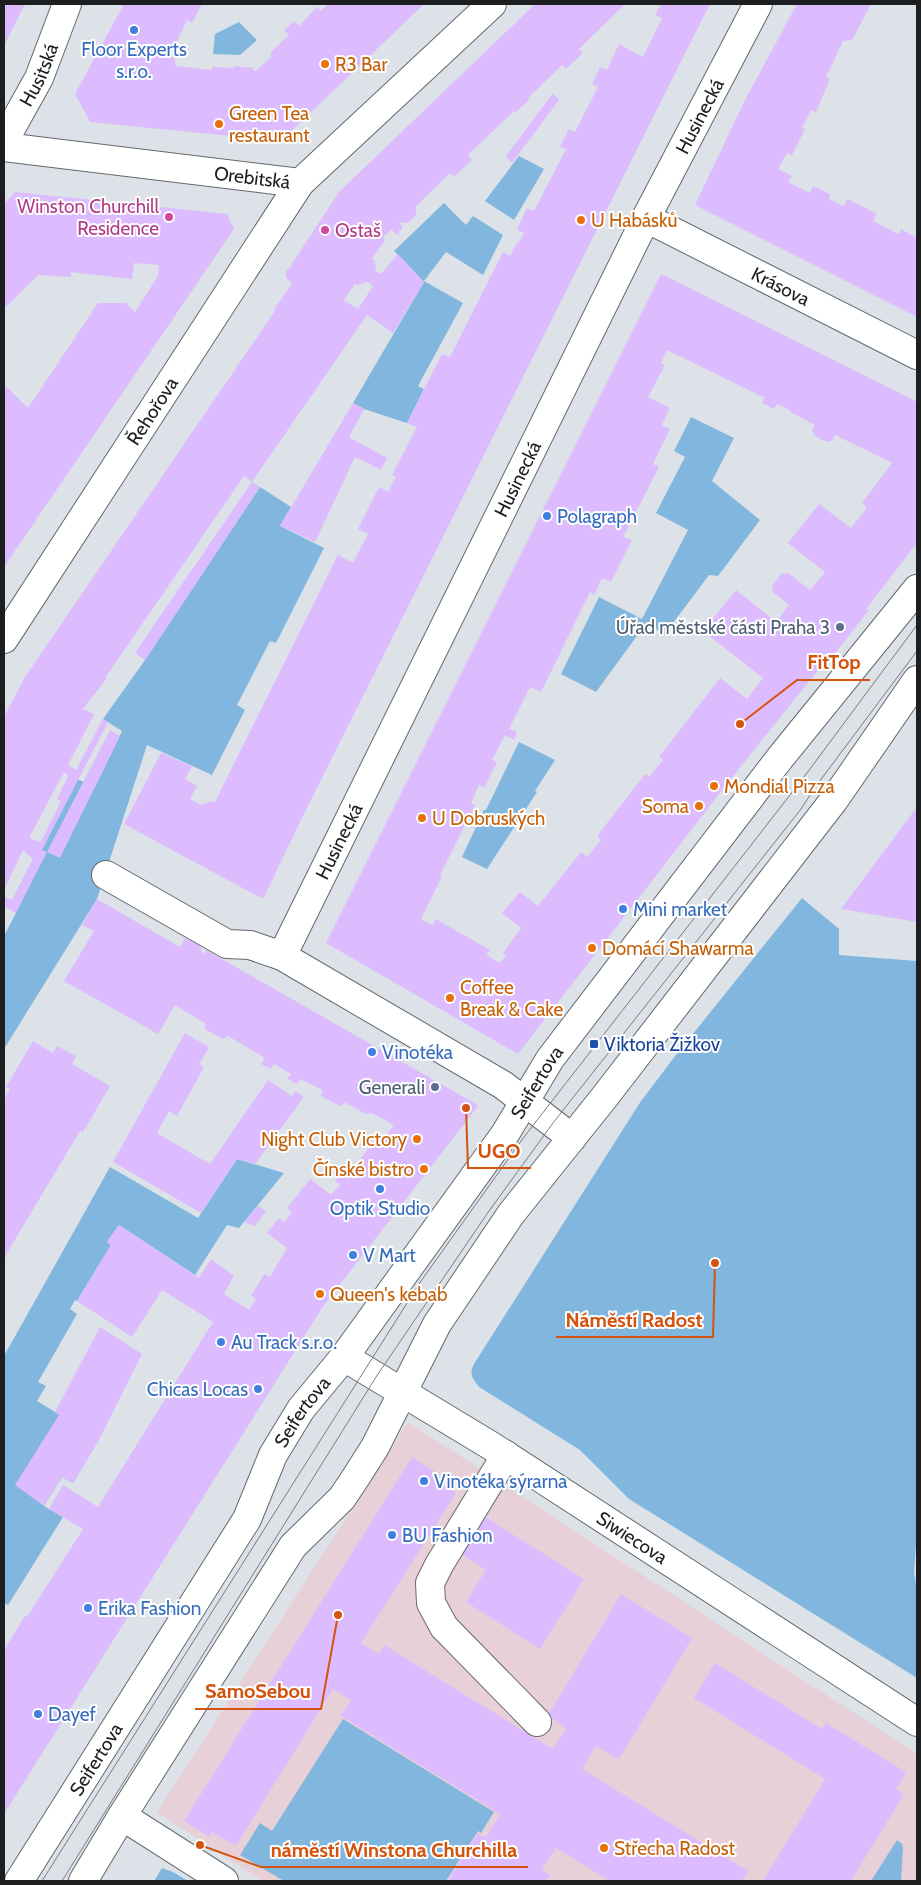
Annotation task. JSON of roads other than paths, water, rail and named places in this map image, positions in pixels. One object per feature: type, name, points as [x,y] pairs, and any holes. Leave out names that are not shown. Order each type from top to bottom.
[{"type":"street","name":"Husitská","points":[[4,142],[39,78],[67,4]]},
{"type":"street","name":"Orebitská","points":[[4,147],[300,183],[492,4]]},
{"type":"street","name":"Husinecká","points":[[282,956],[646,218],[758,4]]},
{"type":"street","name":"Řehořova","points":[[4,638],[300,183]]},
{"type":"street","name":"Krásova","points":[[646,218],[917,355]]},
{"type":"street","name":"Seifertova","points":[[19,1881],[247,1519],[273,1455],[301,1409],[344,1357],[505,1134],[550,1059],[780,758],[917,588]]},
{"type":"street","points":[[83,1881],[293,1546],[342,1498],[375,1447],[437,1324],[511,1214],[834,800],[915,687]]},
{"type":"street","points":[[106,875],[227,944],[250,945],[282,956],[503,1085],[572,1138]]},
{"type":"street","name":"Siwiecova","points":[[344,1357],[506,1455],[917,1722]]},
{"type":"street","points":[[506,1455],[439,1565],[430,1583],[431,1603],[444,1627],[537,1722]]},
{"type":"street","points":[[122,1816],[224,1881]]},
{"type":"tram line","points":[[42,1881],[421,1281],[524,1137],[804,777],[917,625]]},
{"type":"tram line","points":[[62,1881],[376,1377],[489,1211],[553,1123],[801,809],[816,786],[917,651]]},
{"type":"place","name":"Floor Experts s.r.o.","points":[[134,30]]},
{"type":"place","name":"R3 Bar","points":[[325,64]]},
{"type":"place","name":"Green Tea restaurant","points":[[219,124]]},
{"type":"place","name":"Winston Churchill Residence","points":[[169,217]]},
{"type":"place","name":"U Habásků","points":[[581,220]]},
{"type":"place","name":"Ostaš","points":[[325,230]]},
{"type":"place","name":"Polagraph","points":[[547,516]]},
{"type":"place","name":"Úřad městské části Praha 3","points":[[840,627]]},
{"type":"place","name":"FitTop","points":[[740,724]]},
{"type":"place","name":"Mondial Pizza","points":[[714,786]]},
{"type":"place","name":"Soma","points":[[699,806]]},
{"type":"place","name":"U Dobruských","points":[[422,818]]},
{"type":"place","name":"Mini market","points":[[623,909]]},
{"type":"place","name":"Domácí Shawarma","points":[[592,948]]},
{"type":"place","name":"Coffee Break & Cake","points":[[450,998]]},
{"type":"place","name":"Viktoria Žižkov","points":[[594,1044]]},
{"type":"place","name":"Vinotéka","points":[[372,1052]]},
{"type":"place","name":"Generali","points":[[435,1087]]},
{"type":"place","name":"UGO","points":[[466,1108]]},
{"type":"place","name":"Night Club Victory","points":[[417,1139]]},
{"type":"place","name":"Čínské bistro","points":[[424,1169]]},
{"type":"place","name":"Optik Studio","points":[[380,1189]]},
{"type":"place","name":"V Mart","points":[[353,1255]]},
{"type":"place","name":"Náměstí Radost","points":[[715,1263]]},
{"type":"place","name":"Queen's kebab","points":[[320,1294]]},
{"type":"place","name":"Au Track s.r.o.","points":[[221,1342]]},
{"type":"place","name":"Chicas Locas","points":[[258,1389]]},
{"type":"place","name":"Vinotéka sýrarna","points":[[424,1481]]},
{"type":"place","name":"BU Fashion","points":[[392,1535]]},
{"type":"place","name":"Erika Fashion","points":[[88,1608]]},
{"type":"place","name":"SamoSebou","points":[[338,1615]]},
{"type":"place","name":"Dayef","points":[[38,1714]]},
{"type":"place","name":"náměstí Winstona Churchilla","points":[[200,1845]]},
{"type":"place","name":"Střecha Radost","points":[[604,1848]]}]
